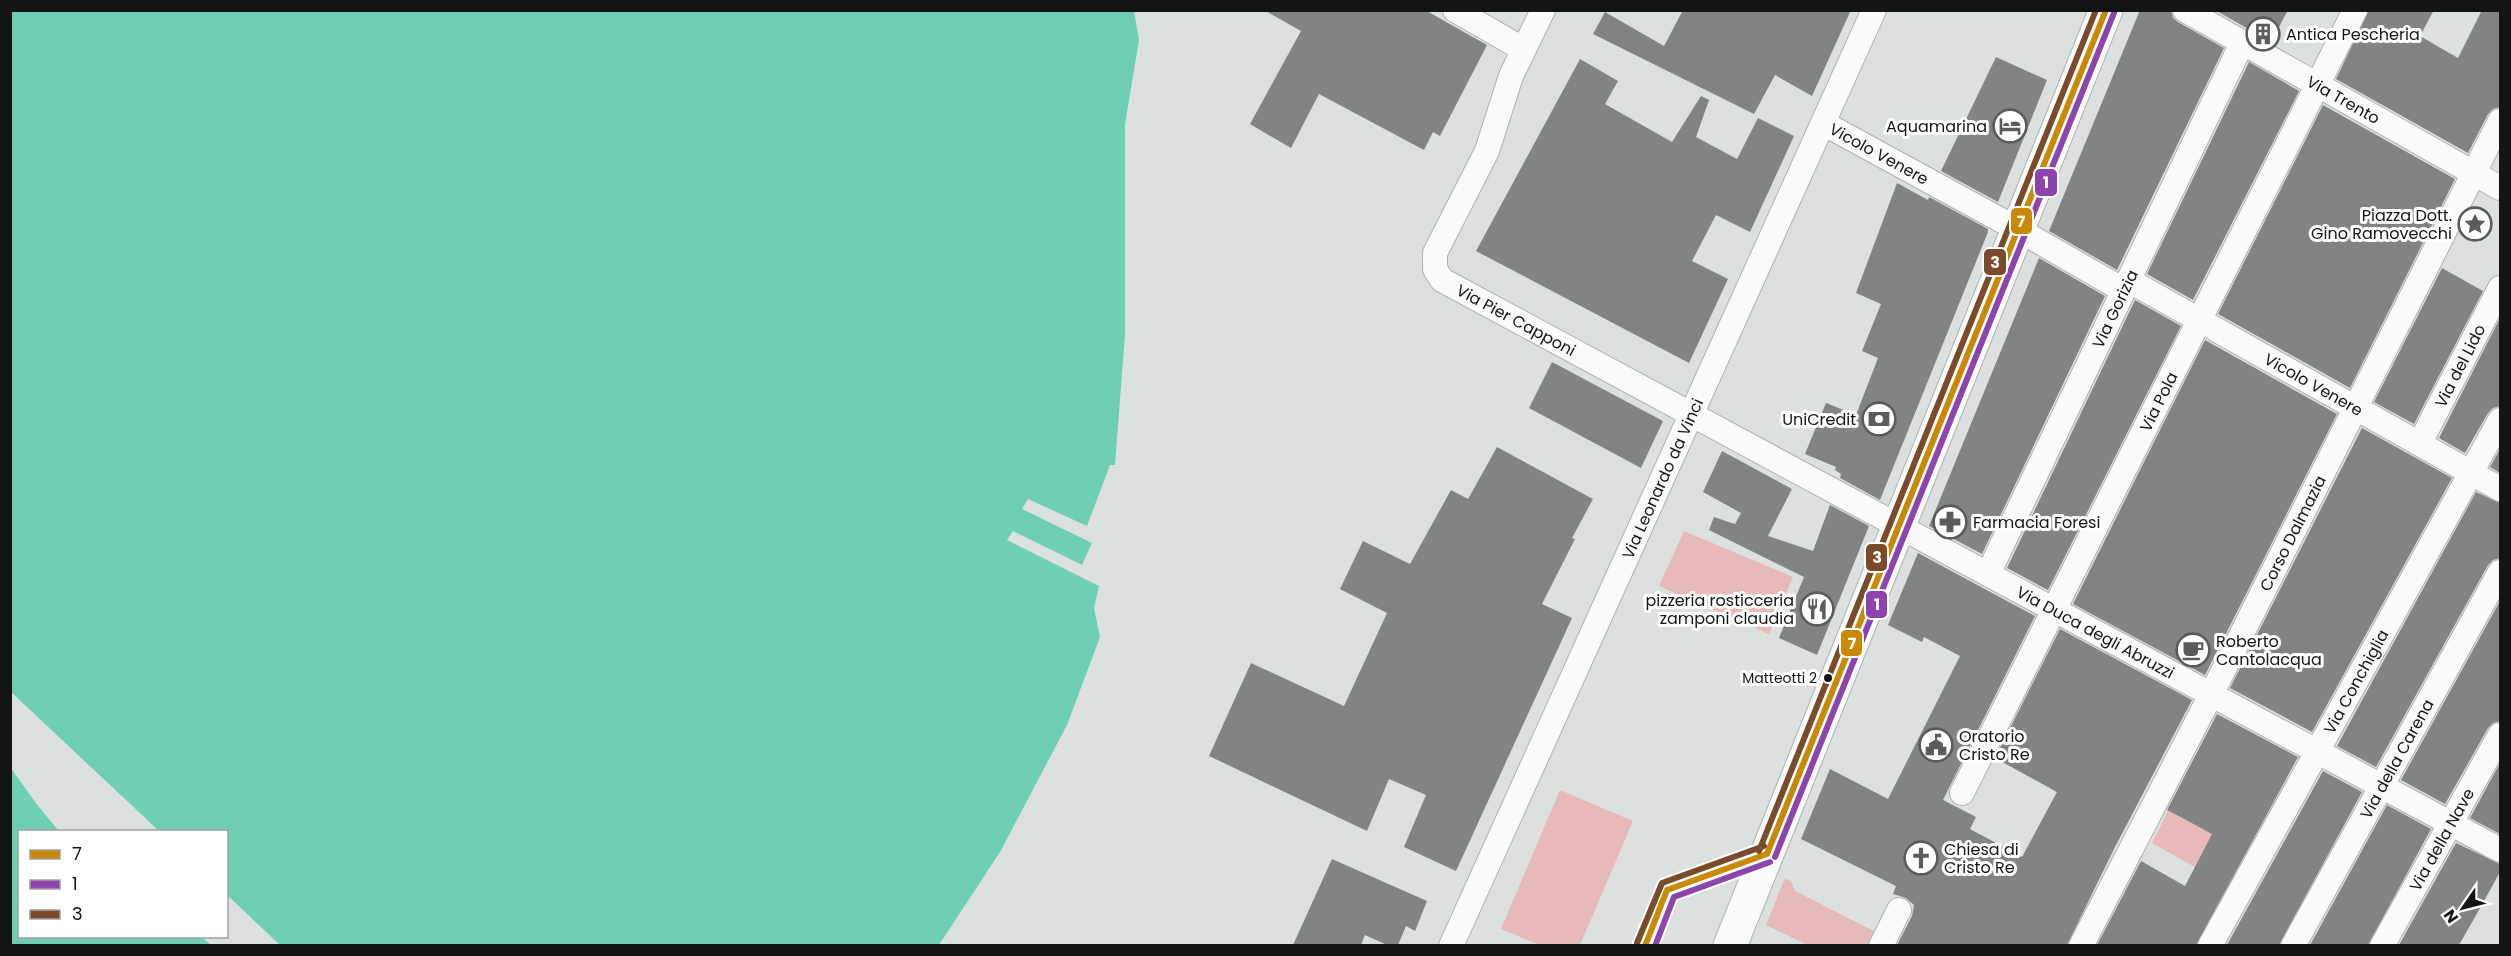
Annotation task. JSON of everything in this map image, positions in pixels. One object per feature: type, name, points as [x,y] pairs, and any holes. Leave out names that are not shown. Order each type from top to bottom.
[{"type":"street","points":[[1455,10],[1523,49]]},
{"type":"street","name":"Via Pier Capponi","points":[[1543,10],[1523,49],[1486,151],[1435,253],[1434,263],[1438,275],[1447,284],[1691,415]]},
{"type":"street","name":"Via Leonardo da Vinci","points":[[1451,945],[1874,10]]},
{"type":"street","points":[[1730,945],[2106,10]]},
{"type":"street","name":"Via Trento","points":[[2185,10],[2500,188]]},
{"type":"street","name":"Via Pola","points":[[1962,793],[2355,10]]},
{"type":"street","name":"Via Gorizia","points":[[1988,574],[2242,42]]},
{"type":"street","name":"Corso Dalmazia","points":[[2081,945],[2211,694],[2500,121]]},
{"type":"street","name":"Vicolo Venere","points":[[1823,123],[2019,230],[2200,320],[2500,489]]},
{"type":"street","name":"Via del Lido","points":[[2420,443],[2499,291]]},
{"type":"street","name":"Via Duca degli Abruzzi","points":[[1691,415],[2500,850]]},
{"type":"street","name":"Via Conchiglia","points":[[2211,945],[2500,420]]},
{"type":"street","name":"Via della Carena","points":[[2294,945],[2500,572]]},
{"type":"street","name":"Via della Nave","points":[[2382,945],[2500,735]]},
{"type":"street","points":[[1881,945],[1899,910]]},
{"type":"shaded area","points":[[10,11],[1134,11],[1139,40],[1125,124],[1125,334],[1115,465],[1110,465],[1087,526],[1028,499],[1022,509],[1092,543],[1082,565],[1013,531],[1007,540],[1099,586],[1094,608],[1100,637],[1067,725],[1000,852],[939,945],[280,945],[228,896],[228,830],[158,830],[11,692]]},
{"type":"shaded area","points":[[1684,531],[1793,577],[1769,634],[1659,586]]},
{"type":"shaded area","points":[[10,767],[58,830],[18,830],[18,938],[203,938],[211,945],[11,945]]},
{"type":"shaded area","points":[[1560,790],[1633,821],[1580,945],[1540,945],[1501,929]]},
{"type":"shaded area","points":[[2168,811],[2212,834],[2195,867],[2152,843]]},
{"type":"shaded area","points":[[1785,878],[1791,881],[1795,891],[1874,931],[1867,945],[1807,945],[1766,925]]},
{"type":"pier","points":[[10,764],[61,830],[36,803]]},
{"type":"building","points":[[1264,10],[1425,10],[1487,45],[1440,136],[1433,132],[1424,150],[1319,94],[1291,148],[1250,124],[1301,31]]},
{"type":"building","points":[[1683,10],[1851,10],[1812,96],[1775,75],[1754,114],[1593,34],[1605,12],[1664,46]]},
{"type":"building","points":[[2140,10],[2171,10],[2173,18],[2178,22],[2224,48],[2117,270],[2049,231]]},
{"type":"building","name":"Antica Pescheria","points":[[2215,10],[2288,10],[2271,42]]},
{"type":"building","points":[[2369,10],[2434,10],[2420,36],[2458,58],[2482,10],[2500,10],[2500,107],[2488,114],[2468,153],[2336,79]]},
{"type":"building","points":[[1996,57],[2047,80],[1998,202],[1941,171]]},
{"type":"building","points":[[1580,59],[1618,81],[1605,104],[1672,142],[1701,96],[1709,100],[1696,137],[1737,159],[1758,118],[1794,136],[1750,232],[1716,215],[1692,261],[1728,279],[1689,363],[1476,251]]},
{"type":"building","points":[[2249,62],[2299,91],[2193,300],[2147,274]]},
{"type":"building","points":[[2323,105],[2455,179],[2350,388],[2218,314]]},
{"type":"building","points":[[1897,183],[1928,200],[1929,197],[1988,229],[1988,232],[1880,500],[1840,478],[1841,474],[1835,470],[1836,467],[1805,454],[1826,403],[1856,415],[1878,358],[1862,351],[1881,304],[1856,293]]},
{"type":"building","points":[[2039,258],[2105,296],[1982,554],[1929,526]]},
{"type":"building","points":[[2442,268],[2483,291],[2414,424],[2374,402]]},
{"type":"building","points":[[2135,300],[2181,326],[2048,590],[2007,568]]},
{"type":"building","points":[[2500,318],[2500,406],[2488,413],[2465,453],[2439,438]]},
{"type":"building","points":[[2205,340],[2337,414],[2205,675],[2073,604]]},
{"type":"building","points":[[1552,362],[1663,421],[1641,468],[1529,408]]},
{"type":"building","points":[[2362,428],[2452,478],[2312,732],[2230,688]]},
{"type":"building","points":[[1497,447],[1593,499],[1572,538],[1575,539],[1542,604],[1572,618],[1456,871],[1404,847],[1426,795],[1389,779],[1367,831],[1209,756],[1251,663],[1344,706],[1387,613],[1340,589],[1363,541],[1410,564],[1451,490],[1468,499]]},
{"type":"building","points":[[2500,449],[2500,473],[2490,467]]},
{"type":"building","points":[[1722,451],[1792,489],[1768,536],[1813,551],[1830,505],[1869,526],[1817,655],[1779,638],[1804,577],[1709,530],[1714,517],[1735,524],[1741,513],[1703,492]]},
{"type":"building","points":[[2476,492],[2500,503],[2500,558],[2488,565],[2376,767],[2337,746]]},
{"type":"building","points":[[1918,553],[2035,616],[1943,800],[1976,817],[1970,829],[2022,857],[2057,792],[1995,758],[2060,629],[2192,700],[2067,945],[1897,945],[1912,916],[1914,905],[1906,898],[1893,894],[1896,886],[1801,839],[1830,769],[1888,799],[1960,656],[1924,637],[1922,642],[1888,625]]},
{"type":"building","points":[[2500,601],[2500,721],[2488,728],[2445,804],[2401,780]]},
{"type":"building","points":[[2217,714],[2298,757],[2196,945],[2097,945],[2141,861],[2185,886],[2212,834],[2167,810]]},
{"type":"building","points":[[2500,763],[2500,834],[2470,818]]},
{"type":"building","points":[[2323,771],[2362,792],[2279,945],[2227,945]]},
{"type":"building","points":[[2387,805],[2431,829],[2368,945],[2310,945]]},
{"type":"building","points":[[2456,843],[2500,864],[2500,872],[2479,910],[2459,945],[2399,945]]},
{"type":"building","points":[[1332,859],[1427,901],[1415,931],[1406,926],[1398,945],[1387,945],[1365,935],[1361,945],[1293,945]]},
{"type":"transit line","name":"3","points":[[1759,851],[2096,10]]},
{"type":"transit line","name":"7","points":[[1767,854],[2106,10]]},
{"type":"transit line","name":"1","points":[[1775,857],[2114,13]]},
{"type":"transit line","name":"3","points":[[1637,943],[1662,883],[1764,846]]},
{"type":"transit line","name":"7","points":[[1645,946],[1667,890],[1767,854]]},
{"type":"transit line","name":"1","points":[[1655,946],[1674,897],[1770,862]]},
{"type":"place","name":"Antica Pescheria","points":[[2263,34]]},
{"type":"place","name":"Aquamarina","points":[[2010,126]]},
{"type":"place","name":"Piazza Dott. Gino Ramovecchi","points":[[2475,224]]},
{"type":"place","name":"UniCredit","points":[[1879,419]]},
{"type":"place","name":"Farmacia Foresi","points":[[1950,522]]},
{"type":"place","name":"pizzeria rosticceria zamponi claudia","points":[[1817,609]]},
{"type":"place","name":"Roberto Cantolacqua","points":[[2193,650]]},
{"type":"place","name":"Matteotti 2","points":[[1828,678]]},
{"type":"place","name":"Oratorio Cristo Re","points":[[1936,745]]},
{"type":"place","name":"Chiesa di Cristo Re","points":[[1921,858]]}]
